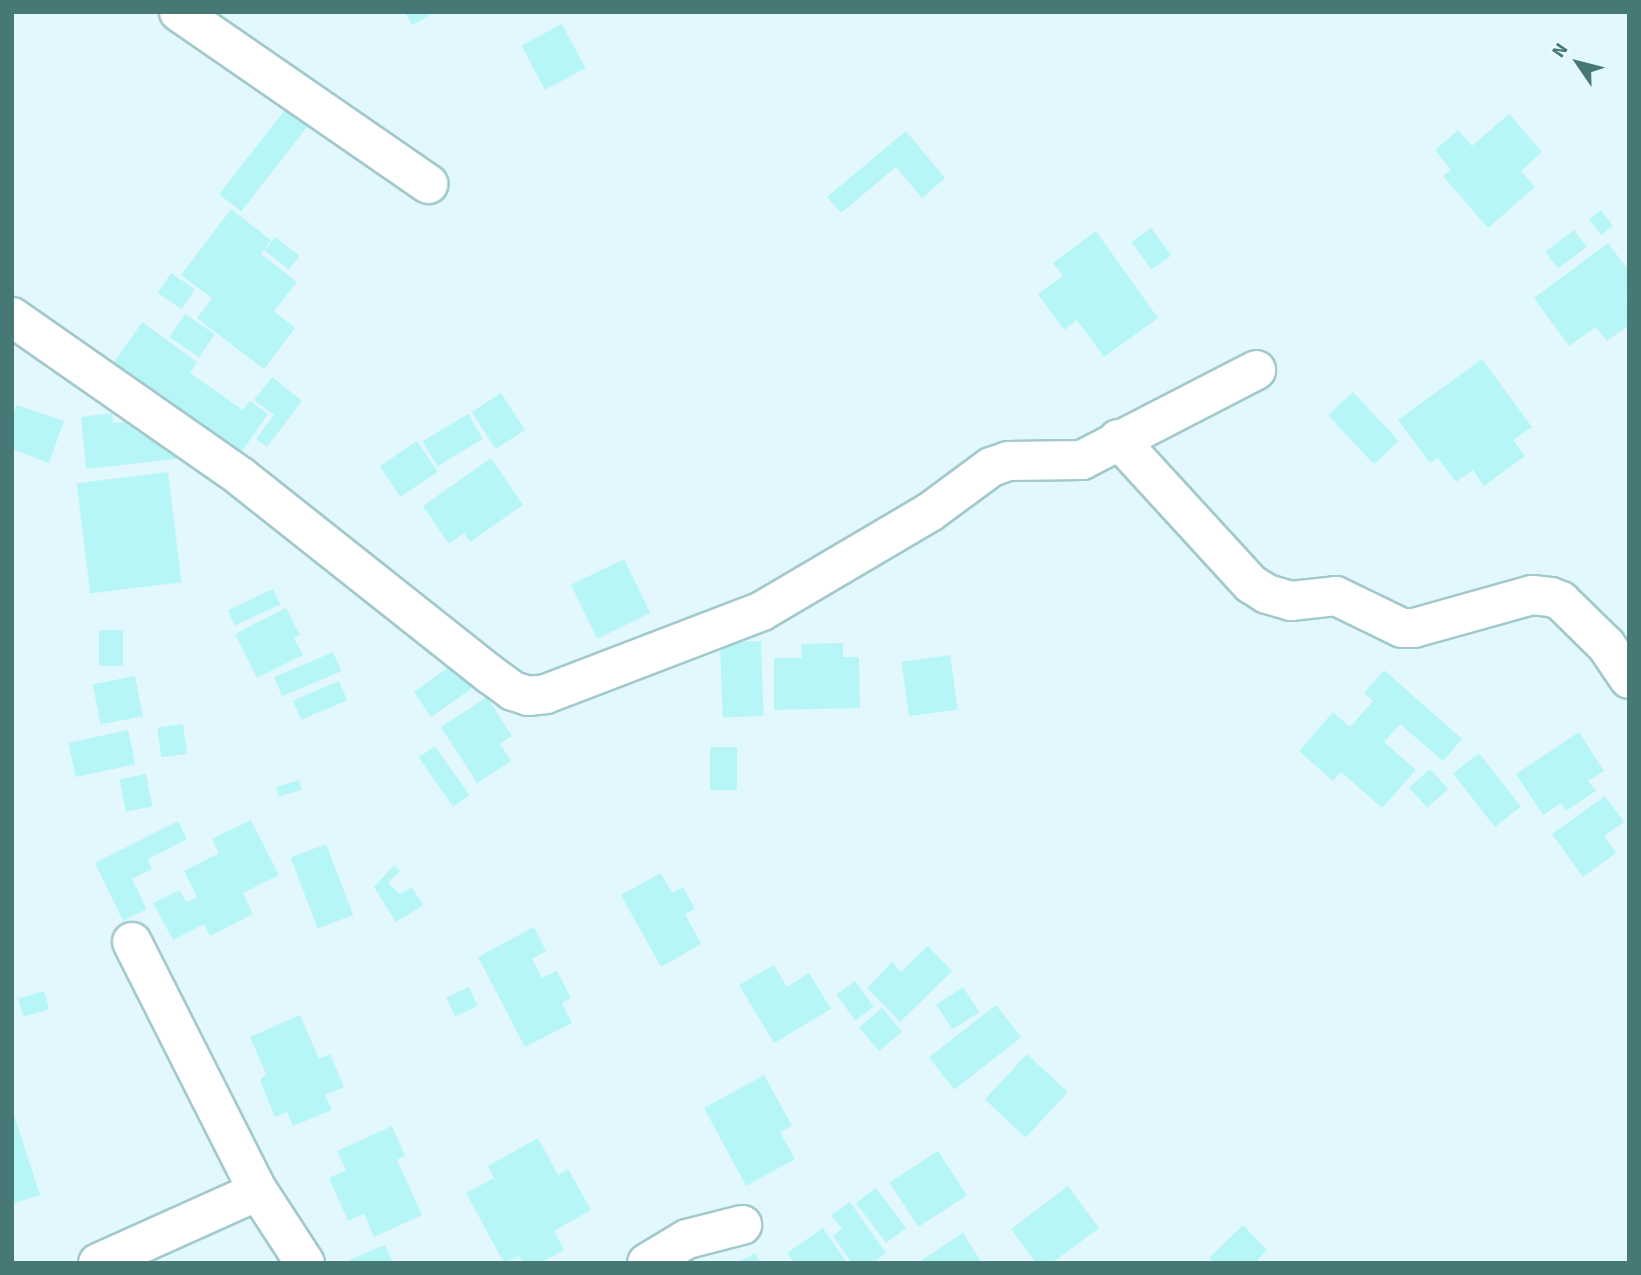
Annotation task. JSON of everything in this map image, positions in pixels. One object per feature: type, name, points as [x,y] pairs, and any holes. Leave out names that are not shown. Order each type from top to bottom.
[{"type":"street","points":[[179,12],[428,184]]},
{"type":"street","points":[[12,317],[241,477],[491,675],[513,691],[528,695],[546,694],[762,611],[930,512],[991,467],[1008,461],[1082,460],[1118,439],[1256,370]]},
{"type":"street","points":[[1118,439],[1251,584],[1268,594],[1291,601],[1336,596],[1391,625],[1413,628],[1532,595],[1551,597],[1561,601],[1606,645],[1629,679]]},
{"type":"street","points":[[132,942],[258,1191],[305,1263]]},
{"type":"street","points":[[98,1263],[258,1191]]},
{"type":"street","points":[[646,1263],[687,1239],[742,1225]]},
{"type":"building","points":[[405,12],[436,12],[412,25]]},
{"type":"building","points":[[562,24],[585,68],[545,90],[521,46]]},
{"type":"building","points":[[288,106],[310,123],[241,211],[219,194]]},
{"type":"building","points":[[1509,114],[1542,152],[1521,171],[1535,187],[1488,228],[1443,176],[1451,170],[1435,150],[1458,130],[1472,146]]},
{"type":"building","points":[[906,131],[945,178],[922,198],[896,167],[841,213],[827,197]]},
{"type":"building","points":[[231,209],[271,240],[261,254],[297,282],[274,311],[295,328],[264,369],[197,318],[212,298],[181,275]]},
{"type":"building","points":[[1601,210],[1613,226],[1601,235],[1589,219]]},
{"type":"building","points":[[1151,228],[1171,256],[1152,270],[1132,242]]},
{"type":"building","points":[[1574,230],[1587,247],[1558,268],[1545,252]]},
{"type":"building","points":[[1096,231],[1158,318],[1104,357],[1077,320],[1064,330],[1038,294],[1063,276],[1053,263]]},
{"type":"building","points":[[275,237],[299,256],[289,269],[265,250]]},
{"type":"building","points":[[1608,243],[1629,271],[1629,293],[1626,295],[1629,325],[1607,341],[1596,327],[1569,346],[1534,298]]},
{"type":"building","points":[[171,273],[195,289],[182,309],[158,293]]},
{"type":"building","points":[[185,314],[215,334],[199,357],[169,337]]},
{"type":"building","points":[[142,322],[197,362],[190,373],[243,410],[250,401],[268,414],[240,454],[113,364]]},
{"type":"building","points":[[1482,359],[1532,427],[1513,440],[1525,456],[1484,486],[1473,470],[1456,482],[1438,458],[1430,463],[1398,420]]},
{"type":"building","points":[[272,377],[302,401],[267,447],[256,439],[274,415],[254,400]]},
{"type":"building","points":[[1353,392],[1399,441],[1374,464],[1328,415]]},
{"type":"building","points":[[501,393],[525,430],[496,449],[472,412]]},
{"type":"building","points":[[17,405],[64,421],[49,463],[12,449],[12,418]]},
{"type":"building","points":[[112,413],[113,423],[135,421],[136,432],[157,429],[174,439],[176,459],[86,469],[81,417]]},
{"type":"building","points":[[468,414],[483,439],[438,466],[423,441]]},
{"type":"building","points":[[417,441],[438,472],[400,497],[380,466]]},
{"type":"building","points":[[491,458],[523,505],[470,542],[464,533],[449,544],[423,506]]},
{"type":"building","points":[[168,472],[182,582],[90,593],[77,483]]},
{"type":"building","points":[[624,559],[650,613],[597,639],[571,585]]},
{"type":"building","points":[[273,589],[280,604],[235,626],[228,610]]},
{"type":"building","points":[[286,608],[300,635],[294,638],[303,655],[257,678],[235,634]]},
{"type":"building","points":[[99,630],[123,630],[123,666],[99,666]]},
{"type":"building","points":[[761,641],[764,716],[723,717],[720,642]]},
{"type":"building","points":[[843,643],[843,657],[859,657],[860,708],[774,710],[774,658],[802,658],[801,644]]},
{"type":"building","points":[[333,652],[341,671],[282,696],[274,677]]},
{"type":"building","points":[[950,655],[958,709],[909,716],[901,662]]},
{"type":"building","points":[[460,659],[491,675],[431,717],[414,692]]},
{"type":"building","points":[[1384,670],[1462,739],[1443,761],[1400,724],[1384,742],[1416,770],[1382,808],[1341,772],[1333,781],[1299,751],[1333,712],[1350,727],[1373,701],[1364,693]]},
{"type":"building","points":[[135,676],[143,716],[101,724],[93,684]]},
{"type":"building","points":[[339,681],[347,700],[301,720],[293,701]]},
{"type":"building","points":[[487,697],[512,736],[500,744],[511,761],[477,783],[441,727]]},
{"type":"building","points":[[183,724],[187,754],[161,757],[157,728]]},
{"type":"building","points":[[128,730],[135,764],[76,777],[68,743]]},
{"type":"building","points":[[1579,732],[1604,771],[1588,781],[1596,791],[1566,811],[1561,803],[1543,815],[1516,774]]},
{"type":"building","points":[[435,746],[469,795],[453,807],[419,757]]},
{"type":"building","points":[[710,747],[737,747],[737,790],[710,790]]},
{"type":"building","points":[[1479,753],[1521,807],[1495,827],[1453,773]]},
{"type":"building","points":[[1430,769],[1448,789],[1427,808],[1409,788]]},
{"type":"building","points":[[146,774],[152,806],[126,812],[119,779]]},
{"type":"building","points":[[299,780],[302,790],[279,797],[276,787]]},
{"type":"building","points":[[1605,796],[1624,822],[1604,836],[1616,853],[1583,877],[1552,834]]},
{"type":"building","points":[[251,820],[279,875],[243,893],[253,914],[210,936],[204,924],[173,940],[153,903],[180,890],[186,902],[197,897],[184,871],[219,853],[212,839]]},
{"type":"building","points":[[178,821],[187,839],[148,859],[152,869],[132,879],[147,909],[123,921],[95,863]]},
{"type":"building","points":[[326,844],[353,915],[318,929],[291,858]]},
{"type":"building","points":[[394,865],[400,871],[388,883],[400,894],[412,887],[423,905],[396,922],[374,887]]},
{"type":"building","points":[[661,873],[672,893],[683,887],[695,909],[685,914],[701,944],[661,967],[621,895]]},
{"type":"building","points":[[534,927],[546,951],[532,959],[542,978],[557,971],[571,998],[562,1003],[572,1023],[525,1047],[478,957]]},
{"type":"building","points":[[928,946],[952,971],[900,1022],[867,988],[892,962],[901,972]]},
{"type":"building","points":[[774,965],[787,987],[809,973],[831,1009],[774,1043],[739,985]]},
{"type":"building","points":[[855,981],[874,1007],[855,1020],[836,995]]},
{"type":"building","points":[[469,987],[478,1006],[455,1017],[446,998]]},
{"type":"building","points":[[963,987],[979,1012],[953,1030],[936,1004]]},
{"type":"building","points":[[44,991],[49,1009],[23,1017],[18,998]]},
{"type":"building","points":[[996,1005],[1021,1037],[954,1090],[929,1057]]},
{"type":"building","points":[[882,1008],[902,1032],[879,1051],[859,1027]]},
{"type":"building","points":[[300,1015],[319,1059],[330,1054],[344,1087],[325,1095],[332,1110],[293,1126],[287,1112],[275,1117],[260,1080],[266,1074],[250,1037]]},
{"type":"building","points":[[1027,1054],[1068,1092],[1026,1138],[985,1099]]},
{"type":"building","points":[[764,1075],[792,1126],[780,1132],[795,1159],[746,1186],[704,1108]]},
{"type":"building","points":[[12,1109],[40,1195],[12,1204]]},
{"type":"building","points":[[392,1126],[405,1156],[397,1160],[422,1215],[374,1237],[364,1214],[348,1221],[329,1178],[346,1170],[337,1151]]},
{"type":"building","points":[[538,1138],[558,1175],[568,1169],[591,1210],[554,1231],[564,1250],[540,1263],[522,1263],[520,1256],[504,1263],[466,1193],[494,1178],[488,1166]]},
{"type":"building","points":[[938,1151],[967,1195],[918,1227],[889,1183]]},
{"type":"building","points":[[1068,1186],[1099,1228],[1052,1263],[1036,1263],[1011,1229]]},
{"type":"building","points":[[876,1188],[906,1228],[886,1243],[856,1203]]},
{"type":"building","points":[[850,1202],[886,1253],[873,1263],[852,1263],[833,1236],[842,1229],[831,1215]]},
{"type":"building","points":[[1243,1225],[1267,1250],[1255,1263],[1213,1263],[1209,1258]]},
{"type":"building","points":[[823,1228],[847,1263],[794,1263],[787,1253]]},
{"type":"building","points":[[963,1233],[982,1263],[917,1263]]},
{"type":"building","points":[[385,1245],[393,1263],[350,1263],[349,1260]]},
{"type":"building","points":[[755,1253],[761,1263],[737,1263]]}]
